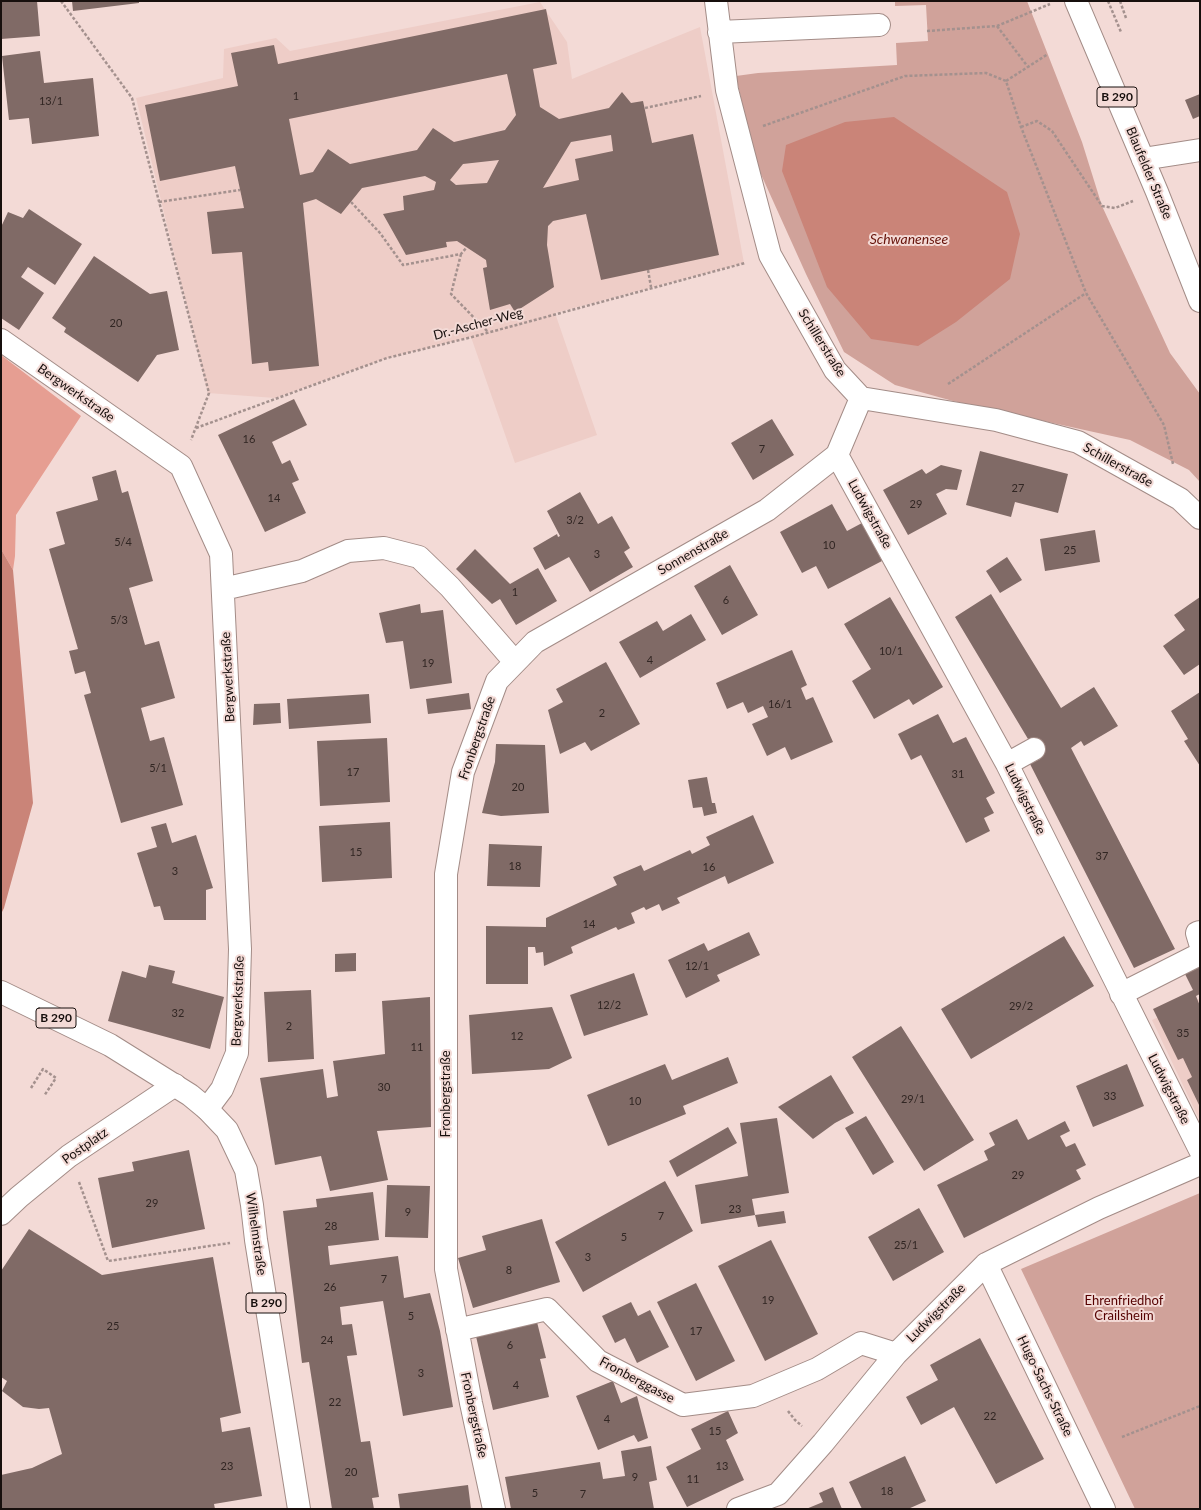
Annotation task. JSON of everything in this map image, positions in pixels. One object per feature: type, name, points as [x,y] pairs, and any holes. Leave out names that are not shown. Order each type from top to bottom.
[{"type":"street","name":"Schillerstraße","points":[[716,1],[727,90],[770,255],[835,370],[861,398],[996,420],[1078,442],[1180,499],[1200,518]]},
{"type":"street","name":"Blaufelder Straße","points":[[1076,1],[1158,192],[1200,301]]},
{"type":"street","points":[[719,32],[879,25]]},
{"type":"street","points":[[1144,160],[1200,150]]},
{"type":"street","name":"Bergwerkstraße","points":[[1,340],[181,466],[221,554],[240,965],[237,1053],[222,1088],[207,1109]]},
{"type":"street","name":"Sonnenstraße","points":[[497,681],[535,642],[767,510],[837,455],[861,398]]},
{"type":"street","name":"Ludwigstraße","points":[[837,455],[1008,764],[1121,994],[1200,1150]]},
{"type":"street","points":[[223,589],[302,571],[348,551],[384,548],[419,557],[450,587],[515,662]]},
{"type":"street","name":"Fronbergstraße","points":[[494,1509],[471,1403],[446,1269],[446,874],[463,772],[497,681]]},
{"type":"street","points":[[1008,764],[1034,749]]},
{"type":"street","points":[[1200,932],[1196,933],[1200,943]]},
{"type":"street","points":[[1121,994],[1200,954]]},
{"type":"street","name":"Wilhelmstraße","points":[[1,992],[110,1044],[175,1085],[207,1109],[227,1130],[246,1170],[299,1509]]},
{"type":"street","name":"Postplatz","points":[[1,1214],[19,1197],[69,1156],[175,1085]]},
{"type":"street","name":"Ludwigstraße","points":[[738,1509],[778,1494],[823,1443],[896,1354],[986,1264],[1099,1208],[1200,1164]]},
{"type":"street","name":"Hugo-Sachs-Straße","points":[[986,1264],[1104,1509]]},
{"type":"street","name":"Fronberggasse","points":[[457,1330],[547,1309],[598,1361],[683,1405],[752,1396],[817,1369],[862,1342],[896,1354]]},
{"type":"path","points":[[61,1],[132,98],[159,202],[240,190]]},
{"type":"path","points":[[1120,1],[1126,18]]},
{"type":"path","points":[[927,31],[997,26],[1040,8]]},
{"type":"path","points":[[997,26],[1028,67]]},
{"type":"path","points":[[1006,81],[1048,54]]},
{"type":"path","points":[[738,134],[906,76],[986,73],[1006,81],[1022,127],[1086,293],[1164,425],[1180,499]]},
{"type":"path","points":[[645,108],[727,90]]},
{"type":"path","points":[[1022,127],[1037,121],[1052,131],[1102,206],[1115,208],[1158,192]]},
{"type":"path","name":"Dr.-Ascher-Weg","points":[[159,202],[209,393],[196,428],[387,358],[652,288],[770,255]]},
{"type":"path","points":[[351,202],[380,233],[403,265],[461,254]]},
{"type":"path","points":[[467,247],[461,254],[451,294],[488,332]]},
{"type":"path","points":[[648,270],[652,288]]},
{"type":"path","points":[[914,406],[1086,293]]},
{"type":"path","points":[[31,1088],[43,1069],[56,1078],[44,1096]]},
{"type":"path","points":[[69,1156],[108,1261],[256,1240]]},
{"type":"path","points":[[1122,1437],[1200,1406]]},
{"type":"shaded area","points":[[540,2],[567,42],[572,79],[700,27],[744,263],[555,313],[597,435],[515,463],[471,337],[387,358],[275,398],[208,393],[136,98],[223,78],[224,49],[276,38],[290,51]]},
{"type":"shaded area","points":[[1,355],[81,416],[16,515],[15,556],[13,570],[1,549]]},
{"type":"shaded area","points":[[1200,998],[1200,1121],[1152,1020]]},
{"type":"green space","points":[[895,1],[1027,1],[1082,142],[1102,206],[1170,353],[1200,394],[1200,482],[1189,470],[1130,440],[953,401],[895,385],[844,352],[806,274],[755,161],[736,76],[758,73],[897,65],[896,43],[928,41],[926,5],[895,6]]},
{"type":"green space","name":"Ehrenfriedhof Crailsheim","points":[[1200,1193],[1200,1509],[1135,1509],[1021,1269]]},
{"type":"water","name":"Schwanensee","points":[[894,117],[1007,192],[1020,234],[1010,279],[956,322],[918,346],[871,339],[827,287],[782,171],[786,145],[845,122]]},
{"type":"water","points":[[1,549],[13,570],[33,803],[4,908],[1,914]]},
{"type":"building","points":[[37,1],[40,36],[1,39],[1,2]]},
{"type":"building","points":[[72,1],[139,1],[139,3],[73,11]]},
{"type":"building","points":[[546,9],[557,64],[533,69],[540,107],[559,119],[609,108],[622,92],[631,103],[643,101],[652,143],[693,134],[719,255],[601,280],[586,214],[553,221],[548,226],[547,245],[554,287],[515,312],[510,304],[490,310],[483,268],[487,267],[486,260],[457,241],[446,242],[447,247],[406,255],[383,214],[404,210],[403,196],[434,190],[436,182],[425,176],[362,188],[341,214],[316,199],[303,203],[319,366],[269,371],[268,362],[252,364],[242,252],[212,254],[207,212],[244,208],[235,166],[160,181],[145,105],[238,86],[231,53],[274,45],[278,64]],"holes":[[[507,74],[516,115],[505,130],[454,142],[433,128],[417,150],[350,164],[328,149],[313,172],[300,175],[289,119]],[[611,135],[613,151],[575,159],[579,180],[543,188],[571,142]],[[499,160],[487,183],[456,185],[450,180],[463,164]]]},
{"type":"building","points":[[40,51],[44,83],[93,78],[99,136],[32,144],[29,118],[9,120],[2,56]]},
{"type":"building","points":[[1200,94],[1200,116],[1193,119],[1185,100]]},
{"type":"building","points":[[29,209],[82,244],[55,285],[28,267],[21,277],[44,293],[19,330],[1,318],[1,227],[8,212],[23,218]]},
{"type":"building","points":[[94,256],[150,294],[167,291],[179,350],[157,355],[138,382],[64,332],[66,328],[52,318]]},
{"type":"building","points":[[294,399],[307,425],[272,442],[282,464],[290,460],[299,480],[292,483],[306,513],[265,532],[218,435]]},
{"type":"building","points":[[772,419],[794,455],[753,480],[731,443]]},
{"type":"building","points":[[980,451],[1068,474],[1058,513],[1015,502],[1011,517],[966,505]]},
{"type":"building","points":[[941,465],[962,470],[957,490],[946,489],[936,494],[947,514],[908,535],[883,490],[922,469],[926,474]]},
{"type":"building","points":[[116,470],[122,493],[128,491],[153,581],[129,588],[145,645],[159,641],[175,698],[141,708],[150,741],[164,737],[183,805],[121,823],[84,695],[91,693],[85,671],[75,674],[69,651],[78,649],[49,549],[65,544],[56,512],[98,500],[92,477]]},
{"type":"building","points":[[580,492],[598,524],[612,516],[630,548],[624,552],[633,567],[590,592],[569,557],[545,570],[533,548],[557,534],[558,537],[560,536],[547,511]]},
{"type":"building","points":[[832,504],[847,531],[862,523],[882,561],[828,589],[816,566],[802,573],[780,532]]},
{"type":"building","points":[[1095,530],[1100,562],[1045,571],[1040,539]]},
{"type":"building","points":[[475,549],[510,584],[538,568],[557,601],[516,625],[500,599],[492,604],[456,569]]},
{"type":"building","points":[[1007,557],[1022,580],[1000,593],[986,571]]},
{"type":"building","points":[[730,565],[758,615],[722,635],[694,586]]},
{"type":"building","points":[[991,594],[1061,708],[1094,687],[1118,726],[1084,746],[1081,741],[1071,748],[1175,949],[1134,968],[1030,764],[1040,759],[955,617]]},
{"type":"building","points":[[890,597],[943,687],[913,705],[909,699],[874,719],[852,681],[871,669],[844,624]]},
{"type":"building","points":[[1200,597],[1200,664],[1184,675],[1163,646],[1185,630],[1174,615]]},
{"type":"building","points":[[420,604],[421,613],[443,610],[452,683],[410,689],[403,641],[386,643],[379,613]]},
{"type":"building","points":[[691,614],[706,640],[640,678],[619,642],[657,621],[663,631]]},
{"type":"building","points":[[792,650],[807,685],[801,688],[806,700],[813,697],[833,742],[791,760],[785,747],[767,756],[752,724],[768,717],[763,706],[748,713],[743,702],[727,709],[716,683]]},
{"type":"building","points":[[606,662],[640,724],[591,751],[585,742],[560,754],[548,710],[563,702],[556,689]]},
{"type":"building","points":[[1200,692],[1200,766],[1184,741],[1188,739],[1171,711]]},
{"type":"building","points":[[469,693],[471,709],[428,714],[426,699]]},
{"type":"building","points":[[369,694],[371,723],[289,729],[287,699]]},
{"type":"building","points":[[280,703],[281,723],[253,725],[254,704]]},
{"type":"building","points":[[938,714],[953,743],[966,737],[995,793],[986,798],[994,813],[984,818],[990,831],[966,843],[921,755],[911,760],[898,734]]},
{"type":"building","points":[[387,738],[390,802],[320,806],[317,741]]},
{"type":"building","points":[[496,744],[545,745],[549,813],[501,816],[482,813],[495,762]]},
{"type":"building","points":[[707,777],[712,803],[715,803],[717,813],[704,816],[702,807],[693,808],[688,780]]},
{"type":"building","points":[[753,815],[774,863],[728,884],[725,876],[677,898],[680,903],[662,911],[659,904],[646,910],[644,907],[631,913],[635,923],[618,930],[616,927],[571,947],[573,953],[544,966],[543,952],[536,953],[535,947],[528,947],[528,984],[486,984],[486,926],[546,927],[546,918],[617,885],[613,877],[641,865],[644,871],[690,850],[692,854],[710,845],[706,837]]},
{"type":"building","points":[[390,822],[392,878],[322,882],[319,826]]},
{"type":"building","points":[[166,823],[172,843],[196,835],[213,888],[206,890],[206,920],[164,920],[160,906],[154,907],[137,853],[157,847],[151,827]]},
{"type":"building","points":[[489,844],[542,846],[540,887],[487,886]]},
{"type":"building","points":[[749,932],[760,955],[717,975],[720,981],[686,998],[668,960],[704,943],[708,951]]},
{"type":"building","points":[[1064,936],[1094,986],[971,1059],[941,1009]]},
{"type":"building","points":[[356,953],[356,971],[335,972],[335,954]]},
{"type":"building","points":[[149,965],[175,971],[172,983],[224,997],[210,1049],[108,1021],[122,971],[146,978]]},
{"type":"building","points":[[1200,967],[1200,994],[1196,996],[1200,1006],[1200,1107],[1187,1080],[1192,1077],[1183,1058],[1178,1060],[1153,1009],[1193,990],[1185,974]]},
{"type":"building","points":[[634,973],[648,1015],[584,1036],[570,995]]},
{"type":"building","points":[[311,990],[314,1059],[268,1062],[264,992]]},
{"type":"building","points":[[430,997],[431,1127],[377,1131],[388,1180],[330,1191],[321,1156],[275,1165],[260,1078],[323,1069],[327,1098],[338,1096],[333,1061],[385,1054],[382,1001]]},
{"type":"building","points":[[552,1007],[572,1058],[549,1069],[472,1074],[469,1015]]},
{"type":"building","points":[[901,1026],[974,1140],[924,1171],[852,1057]]},
{"type":"building","points":[[728,1057],[738,1083],[683,1106],[686,1114],[608,1146],[587,1095],[665,1064],[672,1080]]},
{"type":"building","points":[[1127,1064],[1144,1106],[1093,1127],[1076,1086]]},
{"type":"building","points":[[831,1075],[854,1113],[835,1123],[813,1139],[778,1107]]},
{"type":"building","points":[[866,1116],[894,1162],[873,1175],[845,1128]]},
{"type":"building","points":[[777,1118],[789,1193],[752,1199],[755,1215],[701,1224],[695,1185],[748,1176],[740,1123]]},
{"type":"building","points":[[1017,1119],[1028,1140],[1065,1121],[1070,1131],[1060,1136],[1066,1147],[1075,1143],[1086,1165],[1076,1170],[1081,1179],[964,1238],[937,1185],[988,1160],[984,1151],[995,1145],[989,1133]]},
{"type":"building","points":[[728,1127],[737,1143],[677,1177],[669,1161]]},
{"type":"building","points":[[189,1150],[205,1229],[112,1248],[98,1178],[134,1171],[132,1162]]},
{"type":"building","points":[[665,1181],[693,1231],[583,1292],[555,1242]]},
{"type":"building","points":[[387,1185],[430,1186],[428,1238],[385,1237]]},
{"type":"building","points":[[373,1192],[379,1240],[328,1246],[330,1265],[398,1256],[404,1298],[430,1293],[440,1331],[453,1407],[403,1416],[383,1301],[340,1307],[342,1325],[352,1324],[357,1355],[347,1356],[361,1442],[370,1441],[379,1497],[372,1498],[374,1509],[332,1509],[309,1362],[302,1363],[283,1211],[317,1207],[316,1199]]},
{"type":"building","points":[[919,1208],[944,1252],[893,1281],[868,1237]]},
{"type":"building","points":[[784,1211],[786,1223],[758,1227],[755,1215]]},
{"type":"building","points":[[542,1219],[560,1282],[473,1308],[458,1258],[486,1250],[482,1236]]},
{"type":"building","points":[[29,1229],[102,1275],[213,1257],[241,1413],[220,1418],[222,1432],[250,1427],[262,1496],[214,1504],[215,1509],[1,1509],[1,1475],[32,1468],[62,1454],[49,1408],[39,1409],[23,1407],[2,1391],[7,1381],[1,1377],[1,1271]]},
{"type":"building","points":[[771,1240],[818,1334],[765,1361],[718,1266]]},
{"type":"building","points":[[696,1283],[735,1361],[696,1381],[657,1302]]},
{"type":"building","points":[[631,1302],[638,1316],[650,1310],[669,1347],[637,1363],[625,1338],[615,1343],[602,1316]]},
{"type":"building","points":[[536,1318],[546,1358],[540,1359],[549,1397],[493,1410],[475,1332]]},
{"type":"building","points":[[980,1338],[1044,1459],[996,1484],[954,1407],[921,1425],[906,1397],[938,1380],[930,1365]]},
{"type":"building","points":[[613,1381],[621,1403],[637,1396],[648,1438],[638,1442],[634,1435],[598,1450],[576,1396]]},
{"type":"building","points":[[728,1411],[738,1433],[726,1440],[744,1480],[687,1507],[666,1467],[701,1449],[691,1429]]},
{"type":"building","points":[[651,1446],[657,1480],[649,1482],[654,1509],[511,1509],[505,1477],[600,1462],[603,1479],[625,1476],[621,1451]]},
{"type":"building","points":[[905,1456],[926,1501],[908,1509],[862,1509],[849,1482]]},
{"type":"building","points":[[468,1485],[471,1509],[400,1509],[398,1494]]},
{"type":"building","points":[[833,1487],[842,1509],[806,1509],[823,1502],[819,1493]]}]
